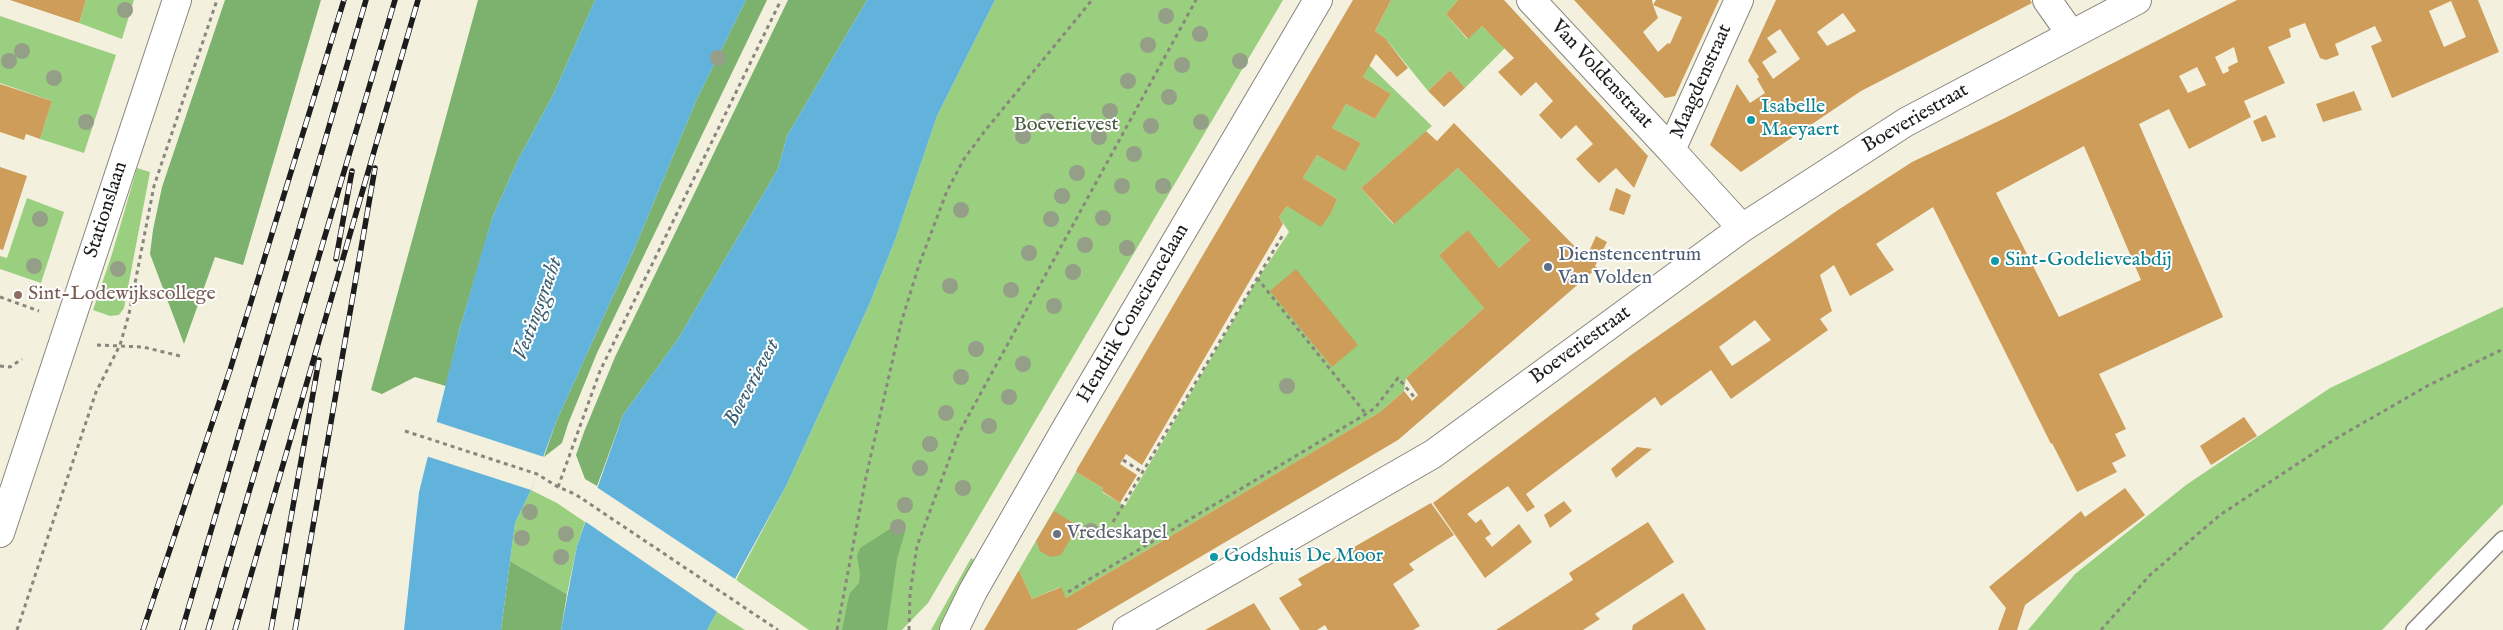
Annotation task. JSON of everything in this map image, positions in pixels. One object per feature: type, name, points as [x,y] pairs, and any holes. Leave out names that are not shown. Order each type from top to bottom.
[{"type":"street","name":"Stationslaan","points":[[0,533],[177,0]]},
{"type":"street","name":"Hendrik Consciencelaan","points":[[954,630],[973,591],[1067,427],[1318,0]]},
{"type":"street","name":"Van Voldenstraat","points":[[1531,0],[1671,150]]},
{"type":"street","name":"Maagdenstraat","points":[[1739,0],[1671,150],[1742,228]]},
{"type":"street","points":[[2048,0],[2071,34]]},
{"type":"street","name":"Boeveriestraat","points":[[1127,630],[1433,454],[1742,228],[1906,122],[2136,0]]},
{"type":"lane","points":[[2414,630],[2503,539]]},
{"type":"path","points":[[17,630],[96,392],[120,345],[129,314],[154,186],[217,0]]},
{"type":"path","points":[[558,487],[600,371],[782,0]]},
{"type":"path","points":[[837,630],[866,477],[901,323],[919,266],[947,191],[964,160],[984,132],[1092,0]]},
{"type":"path","points":[[909,630],[910,594],[917,546],[959,433],[1196,0]]},
{"type":"path","points":[[1113,522],[1284,233]]},
{"type":"path","points":[[1257,278],[1366,414]]},
{"type":"path","points":[[0,296],[42,312]]},
{"type":"path","points":[[120,345],[143,346],[180,356]]},
{"type":"path","points":[[2101,630],[2150,575],[2220,515],[2335,439],[2428,385],[2503,349]]},
{"type":"path","points":[[1068,592],[1366,414],[1375,408],[1398,378],[1414,398]]},
{"type":"path","points":[[405,431],[537,474],[558,487],[575,494],[778,630]]},
{"type":"path","points":[[1123,460],[1142,472]]},
{"type":"green space","points":[[86,0],[134,0],[122,39],[79,23]]},
{"type":"green space","points":[[225,0],[321,0],[243,265],[215,257],[184,344],[150,254],[162,187]]},
{"type":"green space","points":[[478,0],[595,0],[554,93],[518,160],[493,216],[460,328],[446,386],[415,377],[382,394],[371,390]]},
{"type":"green space","points":[[746,0],[767,0],[597,353],[562,443],[544,457],[556,422],[633,252],[696,101]]},
{"type":"green space","points":[[788,0],[867,0],[787,136],[778,169],[678,339],[623,415],[597,486],[585,479],[576,455],[584,432],[615,357]]},
{"type":"green space","name":"Boeverievest","points":[[995,0],[1283,0],[928,603],[902,630],[809,630],[736,580],[786,486],[869,305],[895,240],[937,116]]},
{"type":"green space","points":[[1391,0],[1458,0],[1446,14],[1467,39],[1482,26],[1505,48],[1465,88],[1450,70],[1428,91],[1385,38],[1375,31]]},
{"type":"green space","points":[[0,16],[116,55],[84,153],[40,139],[52,101],[0,83]]},
{"type":"green space","points":[[1369,65],[1432,126],[1361,188],[1393,224],[1458,168],[1530,240],[1499,268],[1468,231],[1440,254],[1484,308],[1406,378],[1404,391],[1380,412],[1066,598],[1060,587],[1032,599],[1019,570],[1076,472],[1103,488],[1102,492],[1125,506],[1255,283],[1289,232],[1279,217],[1287,206],[1331,213],[1337,199],[1303,178],[1317,155],[1345,170],[1361,143],[1332,128],[1346,104],[1375,119],[1391,94],[1363,77]]},
{"type":"green space","points":[[137,168],[150,172],[124,308],[119,315],[110,316],[93,310],[112,254]]},
{"type":"green space","points":[[27,198],[64,212],[41,283],[0,269],[0,256],[7,258]]},
{"type":"green space","points":[[2503,307],[2503,504],[2382,630],[2028,630],[2075,574],[2186,485],[2330,388]]},
{"type":"green space","points":[[531,490],[557,503],[585,522],[577,546],[567,594],[510,561],[515,523]]},
{"type":"green space","points":[[893,527],[905,532],[897,559],[887,630],[842,630],[850,593],[859,583],[860,574],[857,556],[860,548]]},
{"type":"green space","points":[[971,558],[976,561],[942,630],[931,630]]},
{"type":"green space","points":[[510,561],[567,594],[561,630],[501,630]]},
{"type":"green space","points":[[717,612],[745,630],[707,630]]},
{"type":"water","name":"Vestingsgracht","points":[[595,0],[746,0],[696,101],[633,252],[556,422],[531,490],[515,523],[501,630],[404,630],[419,492],[460,328],[482,252],[493,216],[518,160],[554,93]]},
{"type":"water","points":[[867,0],[995,0],[937,116],[895,240],[869,305],[786,486],[707,630],[561,630],[577,546],[623,415],[678,339],[778,169],[787,136]]},
{"type":"pier","points":[[434,421],[544,457],[531,490],[426,456]]},
{"type":"pier","points":[[595,486],[738,581],[719,613],[583,520]]},
{"type":"building","points":[[10,0],[86,0],[79,23]]},
{"type":"building","points":[[1353,0],[1391,0],[1375,31],[1385,38],[1408,68],[1397,77],[1376,54],[1363,77],[1391,94],[1375,119],[1346,104],[1332,128],[1361,143],[1345,171],[1317,155],[1303,178],[1337,199],[1331,213],[1321,227],[1287,206],[1279,217],[1283,224],[1142,465],[1126,454],[1120,464],[1137,475],[1120,503],[1102,491],[1103,488],[1076,472],[1077,469]]},
{"type":"building","points":[[1458,0],[1504,0],[1648,156],[1634,188],[1616,168],[1599,183],[1587,171],[1576,159],[1593,144],[1576,125],[1561,139],[1539,115],[1553,101],[1536,82],[1521,96],[1498,72],[1514,58],[1482,26],[1468,39],[1446,14]]},
{"type":"building","points":[[1574,0],[1652,0],[1653,5],[1656,0],[1719,0],[1675,96],[1665,98]],"holes":[[[1653,5],[1682,17],[1670,44],[1668,43],[1658,52],[1643,32],[1658,18]]]},
{"type":"building","points":[[1776,0],[2030,0],[2032,3],[1861,91],[1741,172],[1710,145],[1737,84],[1750,103],[1765,93],[1757,79],[1759,77],[1748,61]],"holes":[[[1843,13],[1856,31],[1827,46],[1817,32]],[[1780,29],[1800,59],[1773,79],[1762,62],[1777,52],[1767,38]]]},
{"type":"building","points":[[2237,0],[2478,0],[2499,52],[2392,98],[2371,46],[2382,41],[2375,26],[2335,44],[2339,55],[2326,60],[2320,58],[2305,23],[2289,29],[2291,37],[2268,47],[2285,83],[2244,101],[2251,117],[2189,149],[2169,109],[2139,124],[2223,317],[2099,374],[2126,429],[2115,434],[2126,456],[2112,463],[2117,472],[2077,492],[2051,444],[1933,207],[1876,244],[1894,270],[1850,296],[1834,265],[1820,275],[1832,311],[1820,319],[1828,330],[1731,399],[1711,370],[1661,406],[1655,397],[1526,494],[1535,507],[1527,512],[1508,486],[1467,514],[1476,523],[1481,519],[1491,534],[1485,538],[1492,547],[1519,524],[1532,542],[1485,578],[1433,503],[1631,355],[1838,210],[1912,162],[2003,119]],"holes":[[[2451,1],[2466,37],[2444,47],[2429,11]],[[2234,47],[2238,62],[2228,67],[2229,71],[2223,74],[2215,57]],[[2197,67],[2206,85],[2188,93],[2179,76]],[[2084,146],[2141,280],[2059,317],[1996,193]],[[1755,320],[1771,340],[1732,366],[1719,347]]]},
{"type":"building","points":[[1450,70],[1465,88],[1444,107],[1428,91]]},
{"type":"building","points":[[0,84],[52,101],[40,139],[26,134],[24,140],[0,132]]},
{"type":"building","points":[[2354,91],[2362,110],[2323,122],[2316,104]]},
{"type":"building","points":[[2266,115],[2276,137],[2262,142],[2253,121]]},
{"type":"building","points":[[1454,123],[1586,258],[1596,236],[1607,242],[1595,266],[1597,268],[1398,440],[1080,628],[1076,630],[984,630],[1019,570],[1032,599],[1061,587],[1066,598],[1380,412],[1404,391],[1412,401],[1418,395],[1406,378],[1484,308],[1439,255],[1468,230],[1499,268],[1530,240],[1458,168],[1394,224],[1361,188],[1426,131],[1437,141]]},
{"type":"building","points":[[0,167],[27,176],[3,250],[0,249]]},
{"type":"building","points":[[1616,188],[1631,195],[1624,215],[1609,210]]},
{"type":"building","points":[[1296,269],[1358,345],[1332,367],[1270,291]]},
{"type":"building","points":[[2244,417],[2257,436],[2211,465],[2200,446]]},
{"type":"building","points":[[1637,447],[1652,449],[1616,478],[1611,469]]},
{"type":"building","points":[[2125,488],[2145,515],[2025,605],[2017,630],[1998,630],[2006,608],[1989,587],[2081,511],[2085,517]]},
{"type":"building","points":[[1564,501],[1572,511],[1550,528],[1544,515]]},
{"type":"building","points":[[1431,503],[1454,535],[1409,564],[1414,570],[1393,584],[1420,626],[1413,630],[1328,630],[1325,625],[1317,630],[1300,630],[1279,598],[1302,585],[1298,579]]},
{"type":"building","name":"Vredeskapel","points":[[1054,511],[1078,526],[1061,555],[1050,557],[1040,551],[1036,541]]},
{"type":"building","points":[[1648,522],[1674,562],[1595,614],[1600,619],[1583,630],[1496,630],[1573,580],[1569,573]]},
{"type":"building","points":[[1683,593],[1706,630],[1632,630],[1633,625]]},
{"type":"building","points":[[1254,603],[1271,630],[1205,630],[1223,620]]},
{"type":"railway","points":[[143,630],[230,370],[344,0]]},
{"type":"railway","points":[[182,630],[366,0]]},
{"type":"railway","points":[[208,630],[395,0]]},
{"type":"railway","points":[[235,630],[418,0]]},
{"type":"railway","points":[[295,630],[375,168]]},
{"type":"railway","points":[[336,259],[352,171]]},
{"type":"railway","points":[[271,630],[319,360]]},
{"type":"place","name":"Isabelle Maeyaert","points":[[1751,120]]},
{"type":"place","name":"Sint-Godelieveabdij","points":[[1995,261]]},
{"type":"place","name":"Dienstencentrum Van Volden","points":[[1548,267]]},
{"type":"place","name":"Sint-Lodewijkscollege","points":[[18,295]]},
{"type":"place","name":"Vredeskapel","points":[[1057,534]]},
{"type":"place","name":"Godshuis De Moor","points":[[1214,557]]}]
